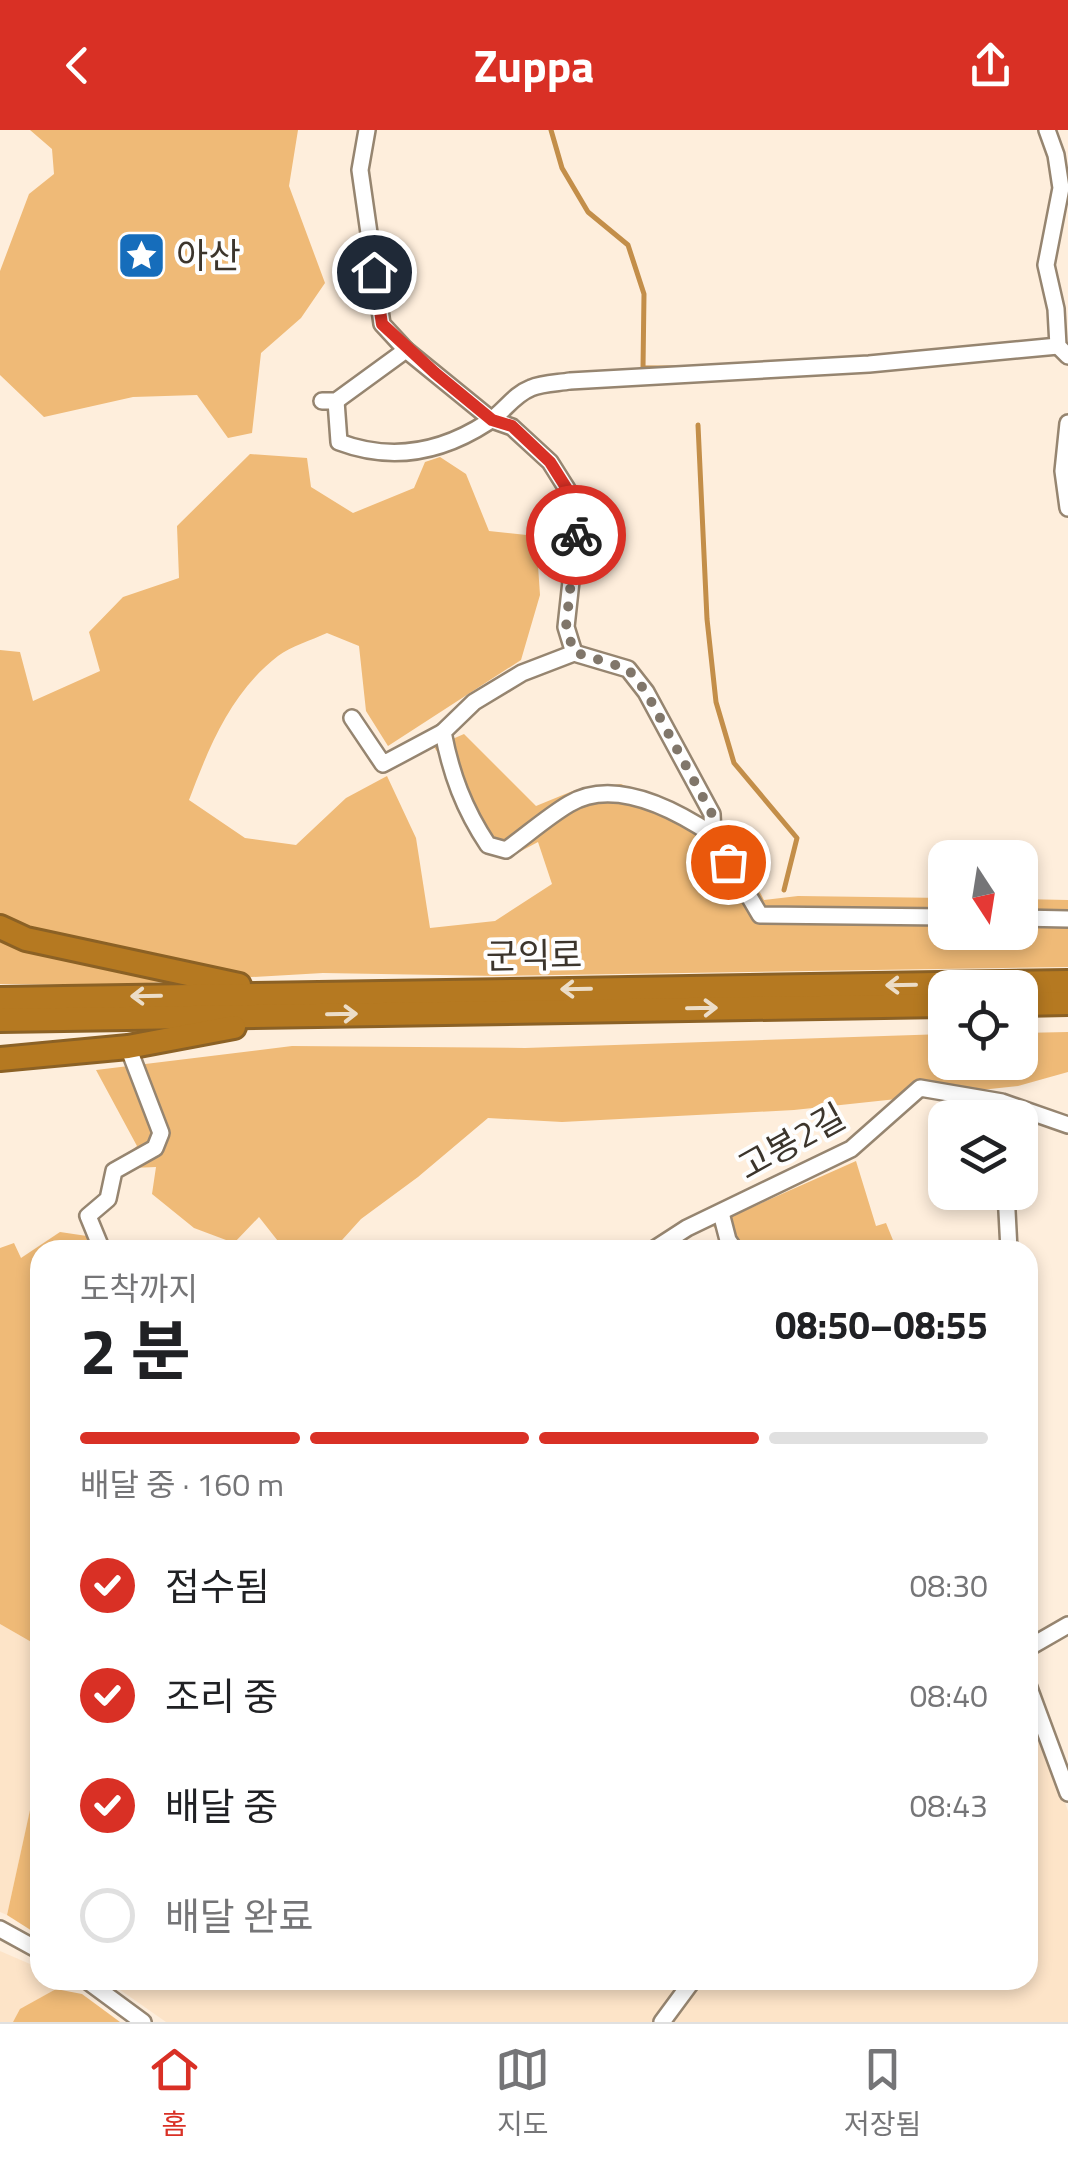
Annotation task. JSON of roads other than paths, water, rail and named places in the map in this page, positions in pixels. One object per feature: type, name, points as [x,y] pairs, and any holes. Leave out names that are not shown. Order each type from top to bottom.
[{"type":"highway","points":[[0,928],[26,939],[277,993]]},
{"type":"highway","points":[[0,939],[26,939]]},
{"type":"highway","name":"군익로","points":[[0,1000],[1068,982]]},
{"type":"highway","points":[[1038,1004],[1068,1003]]},
{"type":"highway","name":"군익로","points":[[0,1020],[928,1005]]},
{"type":"highway","points":[[0,1059],[128,1046],[298,1015]]},
{"type":"street","points":[[367,130],[360,170],[382,324],[406,350],[492,420],[512,426],[550,462],[579,508],[566,627],[574,652]]},
{"type":"street","points":[[406,350],[329,401],[339,442],[362,450],[402,454],[446,446],[492,420],[508,402],[532,388],[570,381],[1063,351],[1046,264],[1061,188],[1047,130]]},
{"type":"street","points":[[1068,423],[1063,471],[1068,508]]},
{"type":"street","points":[[352,718],[384,764],[443,732],[474,702],[522,674],[574,652],[628,669],[646,692],[712,814],[713,835]]},
{"type":"street","points":[[443,732],[450,768],[468,814],[488,845],[506,850],[571,802],[598,794],[636,797],[684,815],[713,835],[760,915],[928,917]]},
{"type":"street","points":[[1038,918],[1068,919]]},
{"type":"street","points":[[98,1240],[88,1216],[108,1199],[114,1171],[155,1148],[160,1133],[128,1046]]},
{"type":"street","name":"고봉2길","points":[[668,1240],[851,1149],[920,1088],[965,1100]]},
{"type":"street","name":"고봉2길","points":[[1038,1118],[1068,1125]]},
{"type":"street","points":[[1007,1210],[1008,1240]]},
{"type":"street","points":[[721,1213],[728,1240]]},
{"type":"street","points":[[1038,1642],[1068,1626]]},
{"type":"street","points":[[1038,1712],[1068,1793]]},
{"type":"street","points":[[0,1929],[30,1946]]},
{"type":"street","points":[[100,1990],[144,2022]]},
{"type":"street","points":[[662,2022],[686,1990]]},
{"type":"waterway","points":[[551,130],[562,168],[588,212],[628,245],[644,294],[643,368],[675,368]]},
{"type":"waterway","points":[[698,425],[707,619],[716,702],[734,763],[797,838],[784,890]]},
{"type":"place","name":"아산","points":[[141,255]]}]
